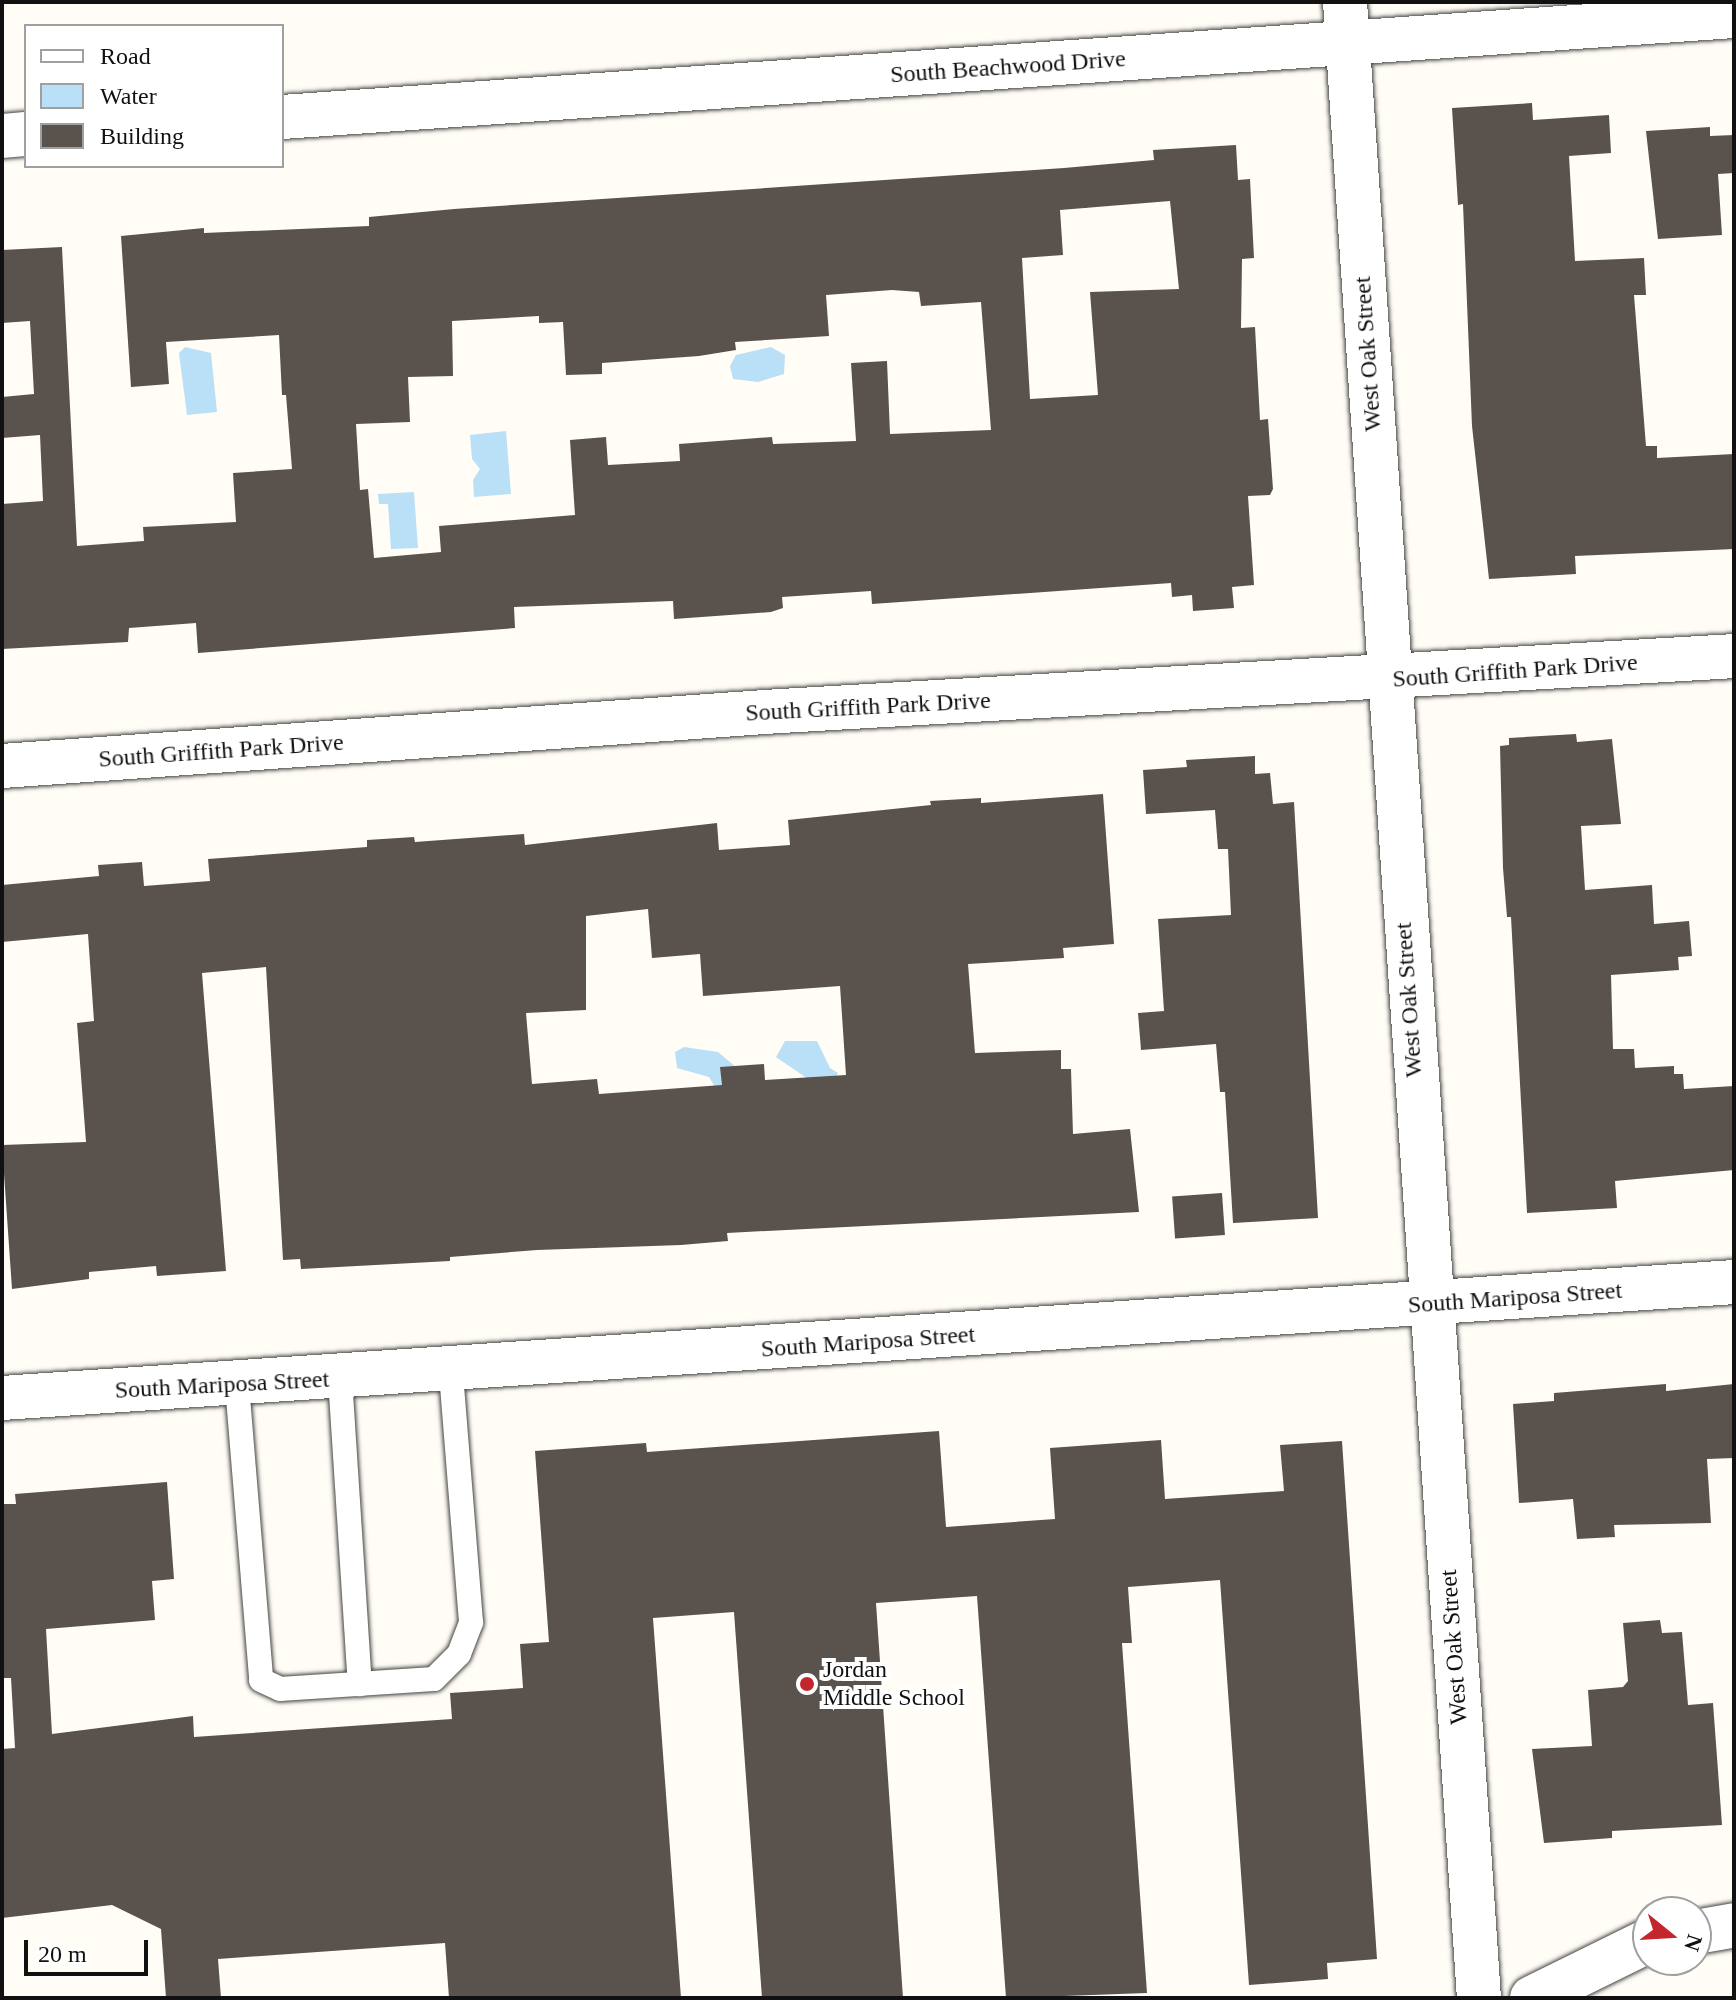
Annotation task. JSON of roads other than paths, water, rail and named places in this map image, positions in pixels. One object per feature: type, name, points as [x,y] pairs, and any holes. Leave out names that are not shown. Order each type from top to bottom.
[{"type":"street","name":"South Beachwood Drive","points":[[284,117],[1347,23],[1734,16]]},
{"type":"street","name":"West Oak Street","points":[[1347,23],[1429,1304],[1479,1998]]},
{"type":"street","points":[[2,136],[24,134]]},
{"type":"street","name":"South Griffith Park Drive","points":[[2,766],[764,712],[1389,679],[1734,656]]},
{"type":"street","name":"South Mariposa Street","points":[[2,1398],[451,1371],[1734,1282]]},
{"type":"street","points":[[1712,1929],[1734,1925]]},
{"type":"street","points":[[1532,1998],[1632,1949]]},
{"type":"lane","points":[[237,1385],[261,1680],[280,1689],[360,1684],[434,1679],[459,1654],[471,1622],[451,1371]]},
{"type":"lane","points":[[340,1378],[360,1684]]},
{"type":"water","points":[[185,347],[211,353],[217,412],[187,415],[179,353]]},
{"type":"water","points":[[771,347],[785,355],[784,374],[758,382],[733,379],[730,366],[736,355]]},
{"type":"water","points":[[506,431],[511,494],[474,497],[473,480],[480,469],[472,459],[470,435]]},
{"type":"water","points":[[414,492],[418,548],[391,549],[388,504],[379,504],[378,494]]},
{"type":"water","points":[[785,1041],[817,1041],[830,1068],[838,1073],[827,1092],[776,1057]]},
{"type":"water","points":[[684,1047],[718,1052],[737,1068],[741,1083],[715,1087],[709,1077],[677,1068],[675,1052]]},
{"type":"place","name":"Jordan Middle School","points":[[807,1684]]}]
